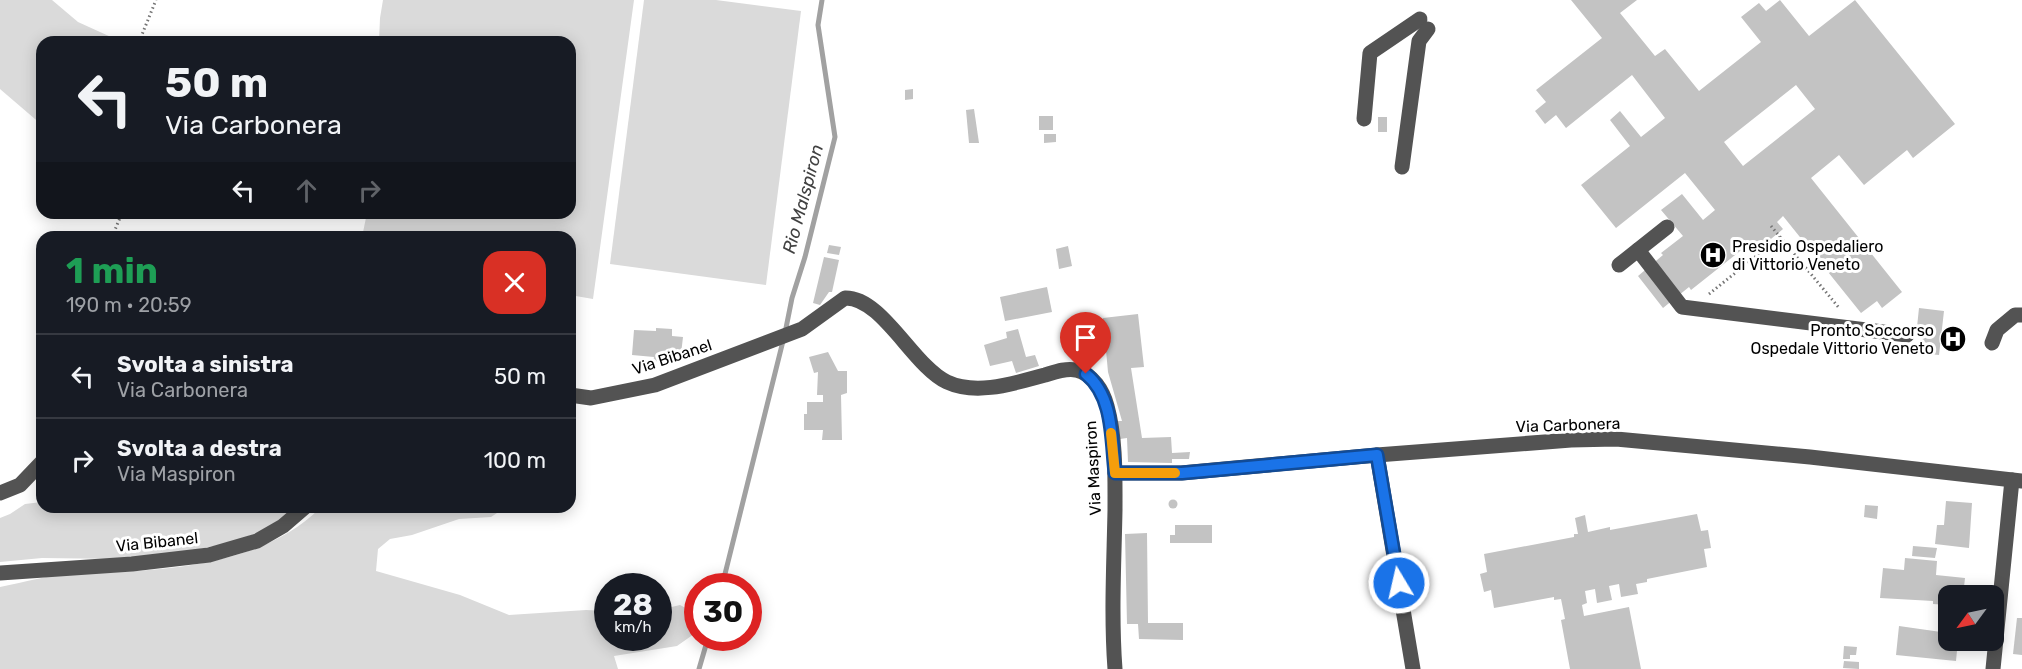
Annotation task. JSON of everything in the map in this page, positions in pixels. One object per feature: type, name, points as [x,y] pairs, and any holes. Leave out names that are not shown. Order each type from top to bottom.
[{"type":"street","points":[[1364,119],[1370,53],[1424,24],[1419,41],[1402,167]]},
{"type":"street","points":[[1619,265],[1667,227]]},
{"type":"street","points":[[1638,250],[1682,307],[1907,335]]},
{"type":"street","name":"Via Maspiron","points":[[748,350],[802,329],[818,319],[839,300],[850,298],[863,303],[877,314],[925,365],[945,381],[956,386],[972,388],[1011,384],[1066,370],[1077,370],[1086,374],[1098,386],[1107,406],[1115,473],[1115,669]]},
{"type":"street","points":[[1992,343],[1997,330],[2015,315],[2022,315]]},
{"type":"street","name":"Via Bibanel","points":[[576,396],[591,398],[655,385],[748,350]]},
{"type":"street","name":"Via Carbonera","points":[[1115,473],[1182,473],[1377,455],[1571,440],[1616,439],[1810,457],[2017,481]]},
{"type":"street","points":[[1377,455],[1413,669]]},
{"type":"street","points":[[0,493],[20,485],[36,468]]},
{"type":"street","points":[[1993,669],[2017,481]]},
{"type":"street","name":"Via Bibanel","points":[[0,573],[132,564],[209,555],[257,541],[283,526],[298,513]]},
{"type":"path","points":[[141,36],[156,0]]},
{"type":"path","points":[[1771,226],[1840,309]]},
{"type":"path","points":[[1691,308],[1780,237]]},
{"type":"shaded area","points":[[0,0],[52,0],[78,22],[109,36],[36,36],[36,120],[0,89]]},
{"type":"shaded area","points":[[383,0],[634,0],[593,299],[576,296],[576,231],[363,231],[366,219],[576,219],[576,36],[379,36]]},
{"type":"shaded area","points":[[644,0],[716,0],[801,11],[766,285],[610,264]]},
{"type":"shaded area","points":[[36,503],[36,513],[291,513],[257,533],[229,543],[194,550],[117,559],[42,558],[0,562],[0,518],[25,504]]},
{"type":"shaded area","points":[[314,513],[497,513],[491,517],[459,519],[412,535],[390,539],[378,549],[376,571],[460,595],[509,615],[594,610],[594,651],[646,651],[614,656],[618,669],[0,669],[0,587],[76,572],[144,570],[199,564],[252,550],[277,539]]},
{"type":"shaded area","points":[[680,605],[684,607],[684,641],[672,647],[672,607]]},
{"type":"building","points":[[1571,0],[1637,0],[1620,13],[1655,56],[1665,49],[1699,91],[1761,42],[1741,17],[1759,3],[1766,11],[1780,0],[1809,36],[1855,0],[1955,124],[1913,158],[1907,150],[1864,185],[1839,155],[1811,178],[1902,292],[1882,308],[1877,301],[1861,313],[1783,216],[1777,222],[1783,229],[1760,248],[1754,240],[1691,290],[1689,287],[1663,308],[1638,276],[1663,255],[1661,253],[1683,236],[1661,210],[1682,194],[1703,220],[1715,210],[1685,173],[1616,228],[1581,185],[1630,146],[1610,120],[1620,111],[1641,137],[1665,118],[1632,75],[1566,128],[1556,115],[1545,124],[1535,111],[1546,102],[1536,90],[1602,38]],"holes":[[[1796,85],[1815,109],[1743,166],[1724,142]]]},
{"type":"building","points":[[913,89],[913,99],[905,100],[905,90]]},
{"type":"building","points":[[974,109],[979,143],[969,143],[966,110]]},
{"type":"building","points":[[1039,116],[1053,116],[1053,130],[1039,130]]},
{"type":"building","points":[[1378,117],[1387,117],[1387,132],[1378,132]]},
{"type":"building","points":[[1044,134],[1056,134],[1056,142],[1044,143]]},
{"type":"building","points":[[829,245],[841,247],[839,255],[827,253]]},
{"type":"building","points":[[1068,246],[1072,266],[1059,269],[1056,249]]},
{"type":"building","points":[[824,257],[839,260],[832,292],[829,292],[820,305],[813,303]]},
{"type":"building","points":[[1047,287],[1052,312],[1005,321],[1000,297]]},
{"type":"building","points":[[1919,308],[1944,311],[1939,355],[1920,353],[1923,328],[1917,327]]},
{"type":"building","points":[[1138,314],[1144,367],[1131,368],[1142,438],[1171,437],[1172,453],[1190,452],[1189,459],[1172,459],[1172,463],[1128,462],[1127,438],[1120,439],[1117,421],[1122,421],[1108,372],[1103,318]]},
{"type":"building","points":[[656,328],[672,329],[672,336],[683,337],[678,363],[653,361],[654,357],[632,355],[634,330],[656,331]]},
{"type":"building","points":[[1018,329],[1026,357],[1035,355],[1039,366],[1016,373],[1012,361],[990,366],[984,345],[1007,338],[1006,332]]},
{"type":"building","points":[[828,352],[838,371],[847,371],[847,393],[841,395],[842,440],[822,440],[823,430],[804,430],[807,402],[823,402],[823,395],[817,395],[818,372],[814,373],[809,357]]},
{"type":"building","points":[[1173,499],[1178,504],[1173,509],[1168,504]]},
{"type":"building","points":[[1946,501],[1972,503],[1969,548],[1935,544],[1937,525],[1944,525]]},
{"type":"building","points":[[1865,505],[1878,506],[1877,519],[1864,517]]},
{"type":"building","points":[[1697,514],[1701,531],[1708,530],[1711,548],[1704,549],[1707,567],[1647,579],[1647,582],[1636,584],[1638,594],[1621,597],[1619,584],[1609,586],[1612,600],[1597,603],[1595,589],[1585,591],[1587,603],[1582,605],[1584,616],[1629,607],[1641,669],[1570,669],[1561,620],[1565,619],[1561,599],[1554,600],[1554,597],[1494,608],[1491,590],[1484,592],[1480,574],[1487,572],[1484,554],[1574,537],[1574,534],[1578,534],[1575,518],[1585,515],[1588,532]]},
{"type":"building","points":[[1175,525],[1212,525],[1212,543],[1170,543],[1170,535],[1175,535]]},
{"type":"building","points":[[1147,533],[1148,623],[1183,623],[1183,640],[1139,639],[1138,624],[1127,624],[1125,534]]},
{"type":"building","points":[[1913,546],[1937,548],[1935,558],[1912,556]]},
{"type":"building","points":[[1905,558],[1937,561],[1936,575],[1965,578],[1964,585],[1938,585],[1938,604],[1933,604],[1933,601],[1880,598],[1883,568],[1904,570]]},
{"type":"building","points":[[2017,618],[2022,618],[2022,655],[2013,654]]},
{"type":"building","points":[[1899,626],[1938,632],[1938,651],[1957,651],[1956,661],[1896,655]]},
{"type":"building","points":[[1844,646],[1857,647],[1856,655],[1850,655],[1850,659],[1843,659]]},
{"type":"building","points":[[1844,661],[1859,662],[1859,669],[1843,668]]},
{"type":"waterway","name":"Rio Malspiron","points":[[725,573],[792,298],[805,257],[835,137],[818,25],[822,0]]},
{"type":"waterway","name":"Rio Malspiron","points":[[699,669],[704,651]]},
{"type":"slow traffic","points":[[1111,433],[1115,473],[1175,473]]},
{"type":"place","name":"Presidio Ospedaliero di Vittorio Veneto","points":[[1713,255]]},
{"type":"place","name":"Pronto Soccorso Ospedale Vittorio Veneto","points":[[1953,339]]},
{"type":"route","points":[[1086,374],[1095,381],[1107,406],[1115,473],[1182,473],[1377,455],[1399,583]]}]
